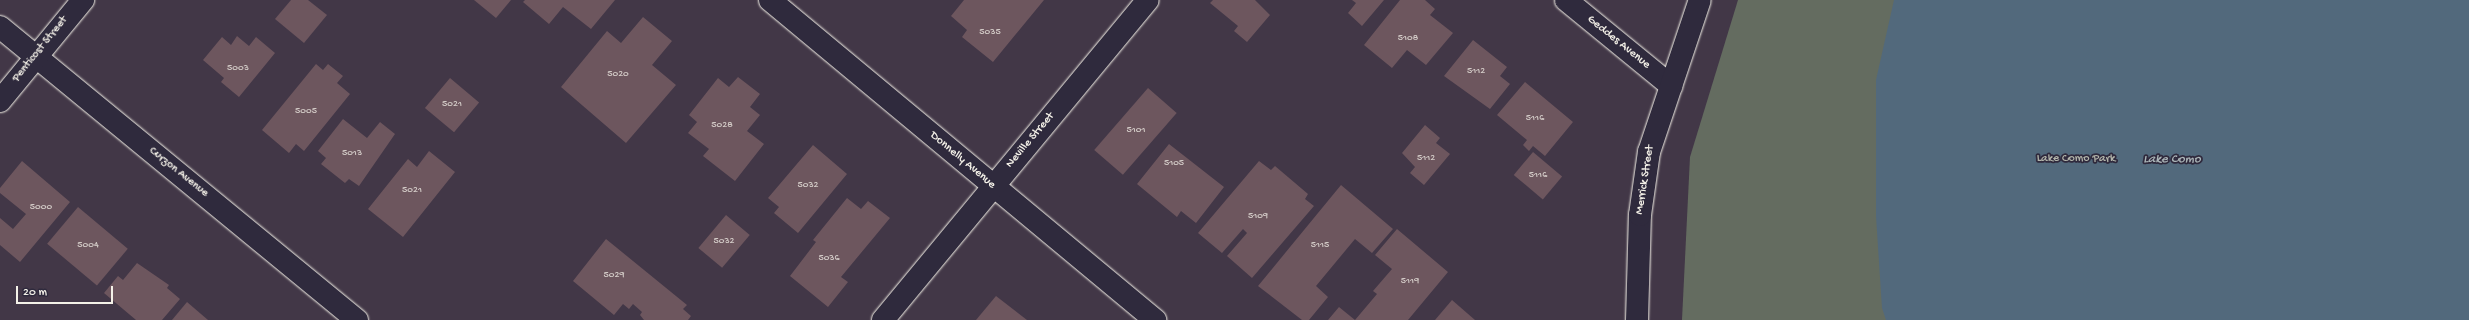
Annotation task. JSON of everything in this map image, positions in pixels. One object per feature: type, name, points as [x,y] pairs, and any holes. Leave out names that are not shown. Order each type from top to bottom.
[{"type":"street","name":"Penticost Street","points":[[0,101],[83,0]]},
{"type":"street","name":"Donnelly Avenue","points":[[770,0],[993,187],[1155,320]]},
{"type":"street","name":"Neville Street","points":[[883,320],[1148,0]]},
{"type":"street","name":"Geddes Avenue","points":[[1566,0],[1671,86]]},
{"type":"street","name":"Merrick Street","points":[[1637,320],[1640,216],[1646,168],[1671,86],[1700,0]]},
{"type":"street","name":"Curzon Avenue","points":[[0,27],[356,320]]},
{"type":"green space","name":"Lake Como","points":[[1738,0],[2469,0],[2469,320],[1682,320],[1690,157]]},
{"type":"water","name":"Lake Como","points":[[1894,0],[2469,0],[2469,320],[1886,320],[1882,308],[1876,216],[1876,80]]},
{"type":"building","points":[[291,0],[308,0],[327,15],[304,43],[275,19]]},
{"type":"building","points":[[474,0],[511,0],[496,18]]},
{"type":"building","points":[[525,0],[615,0],[591,29],[563,7],[549,24],[523,2]]},
{"type":"building","points":[[964,0],[1044,0],[993,62],[962,37],[967,30],[951,16]]},
{"type":"building","points":[[1213,0],[1255,0],[1270,15],[1247,42],[1234,31],[1238,26],[1210,3]]},
{"type":"building","points":[[1352,0],[1384,0],[1362,26],[1348,13],[1356,3]]},
{"type":"building","points":[[1400,0],[1425,0],[1435,9],[1430,15],[1453,33],[1426,65],[1407,50],[1392,68],[1364,45]]},
{"type":"building","points":[[643,17],[672,41],[652,65],[676,85],[626,143],[561,87],[607,31],[621,43]]},
{"type":"building","points":[[237,36],[249,46],[256,37],[275,53],[239,97],[221,82],[224,78],[203,60],[222,37],[231,45]]},
{"type":"building","points":[[1473,40],[1507,67],[1500,76],[1510,84],[1490,109],[1444,76]]},
{"type":"building","points":[[316,64],[323,70],[328,64],[343,76],[337,83],[350,94],[304,151],[296,144],[289,153],[262,130]]},
{"type":"building","points":[[738,77],[760,94],[750,107],[760,115],[747,131],[764,144],[735,181],[703,156],[709,149],[688,133],[697,122],[689,115],[718,78],[729,87]]},
{"type":"building","points":[[450,78],[479,102],[454,132],[425,108]]},
{"type":"building","points":[[1525,82],[1573,122],[1545,156],[1533,146],[1529,151],[1523,145],[1527,140],[1497,115]]},
{"type":"building","points":[[1148,88],[1177,113],[1123,175],[1094,150]]},
{"type":"building","points":[[343,119],[367,138],[380,122],[395,134],[359,186],[349,179],[345,183],[321,164],[326,158],[318,151]]},
{"type":"building","points":[[1425,125],[1440,138],[1436,143],[1450,154],[1424,185],[1410,173],[1415,167],[1402,153]]},
{"type":"building","points":[[1169,144],[1224,187],[1196,223],[1181,211],[1177,217],[1137,184]]},
{"type":"building","points":[[813,145],[847,174],[798,233],[774,213],[779,207],[768,198]]},
{"type":"building","points":[[429,151],[455,172],[403,237],[368,209],[408,159],[417,167]]},
{"type":"building","points":[[1533,152],[1562,176],[1543,199],[1514,175]]},
{"type":"building","points":[[22,161],[70,202],[20,262],[0,245],[0,218],[13,229],[26,214],[0,193],[0,188]]},
{"type":"building","points":[[1259,161],[1271,170],[1275,166],[1308,194],[1305,199],[1314,206],[1252,278],[1227,256],[1247,233],[1243,229],[1222,253],[1198,233]]},
{"type":"building","points":[[1341,185],[1393,229],[1372,253],[1355,239],[1316,286],[1328,297],[1309,320],[1302,320],[1258,286]]},
{"type":"building","points":[[847,198],[861,209],[868,201],[890,218],[841,277],[848,282],[828,307],[790,276],[816,242],[813,240]]},
{"type":"building","points":[[78,207],[128,249],[97,286],[47,244]]},
{"type":"building","points":[[726,215],[750,235],[722,268],[698,248]]},
{"type":"building","points":[[1397,229],[1448,272],[1408,320],[1355,320],[1377,294],[1373,291],[1392,269],[1375,255]]},
{"type":"building","points":[[606,239],[687,305],[683,309],[691,316],[688,320],[644,320],[640,315],[642,312],[633,304],[629,309],[623,304],[614,315],[573,281]]},
{"type":"building","points":[[137,263],[169,285],[167,288],[180,299],[162,320],[136,320],[104,293],[118,276],[123,280]]},
{"type":"building","points":[[996,296],[1027,320],[976,320]]},
{"type":"building","points":[[1452,300],[1475,320],[1435,320]]},
{"type":"building","points":[[187,302],[208,320],[172,320]]},
{"type":"building","points":[[1339,307],[1355,320],[1328,320]]},
{"type":"park label","name":"Lake Como Park","points":[[2076,160]]}]
